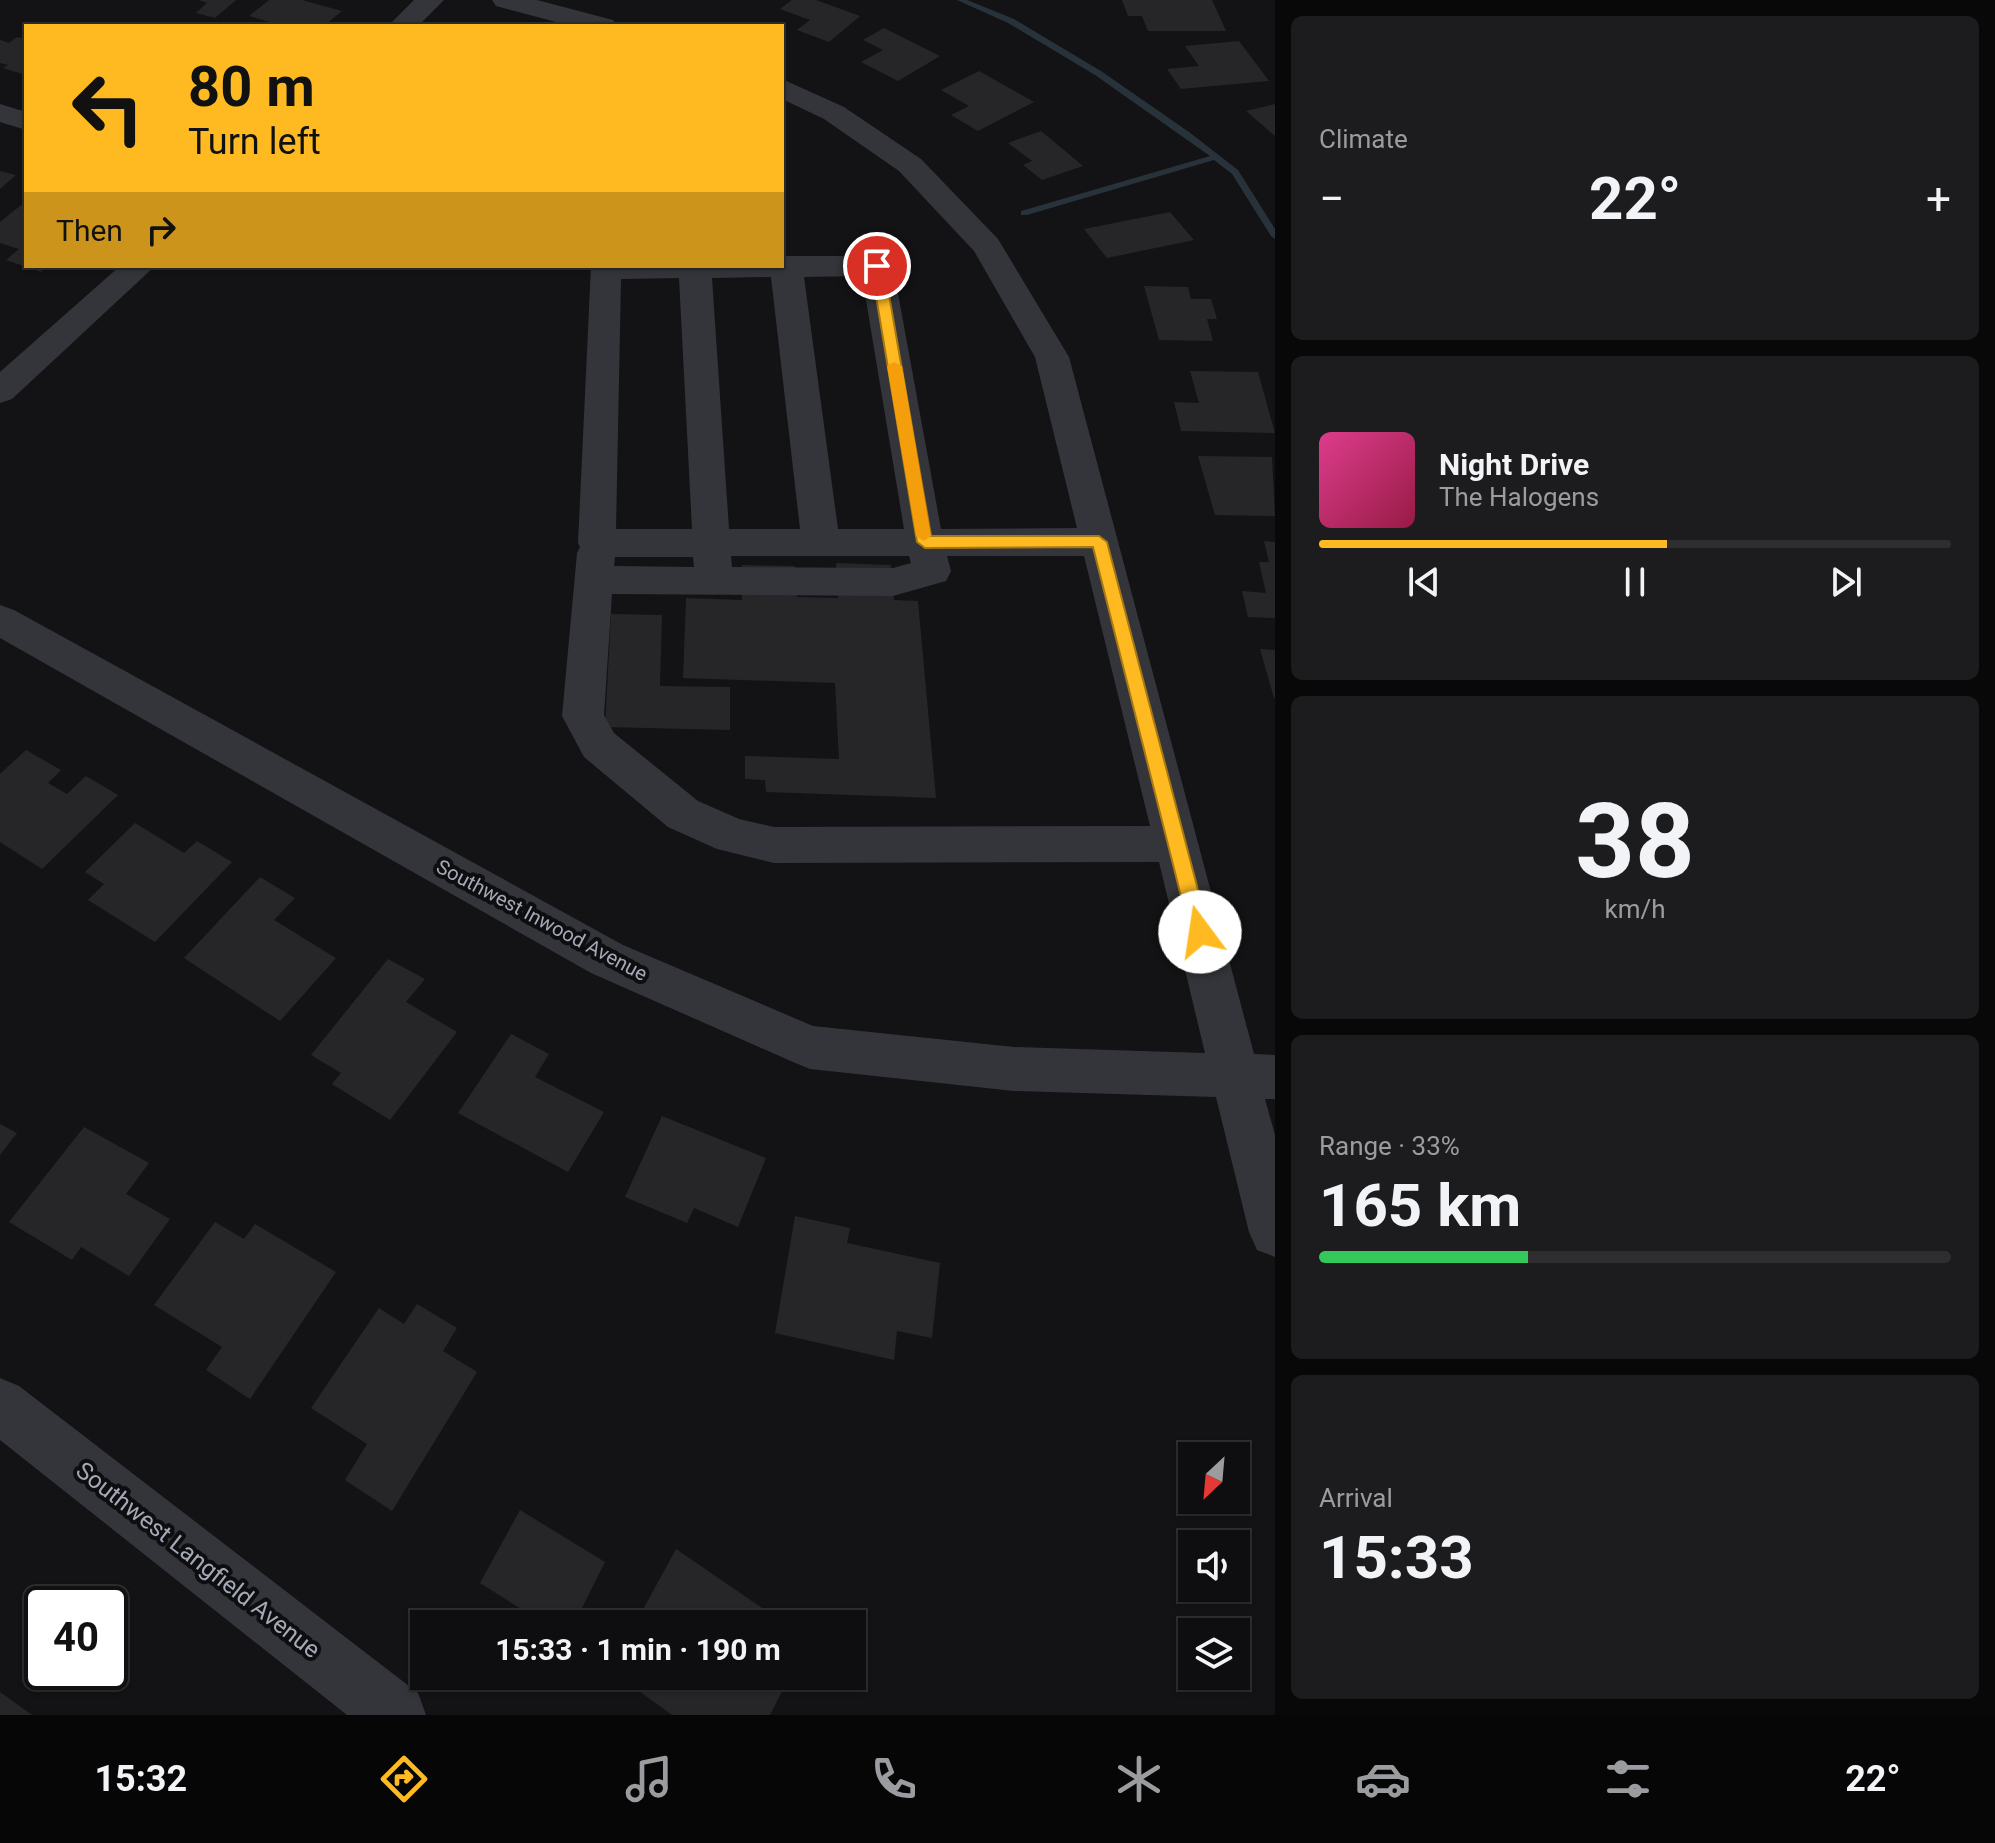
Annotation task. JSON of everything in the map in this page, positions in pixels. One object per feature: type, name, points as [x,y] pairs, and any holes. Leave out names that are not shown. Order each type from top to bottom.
[{"type":"street","points":[[404,24],[430,0]]},
{"type":"street","points":[[506,0],[596,24]]},
{"type":"street","points":[[784,89],[834,113],[910,165],[987,246],[1052,357],[1177,844],[1256,1078],[1275,1232]]},
{"type":"street","points":[[0,113],[24,120]]},
{"type":"street","points":[[596,562],[713,581],[893,582],[932,571],[877,266],[786,266],[821,543]]},
{"type":"street","points":[[0,391],[137,268]]},
{"type":"street","points":[[650,268],[605,269],[596,562],[583,716],[599,745],[683,814],[732,836],[774,845],[1177,844]]},
{"type":"street","points":[[695,268],[713,581]]},
{"type":"street","points":[[596,562],[711,543],[1099,542]]},
{"type":"street","name":"Southwest Inwood Avenue","points":[[0,620],[607,959],[810,1047],[1014,1069],[1256,1078]]},
{"type":"street","name":"Southwest Langfield Avenue","points":[[0,1405],[396,1715]]},
{"type":"building","points":[[199,0],[236,0],[215,18],[196,13],[207,3]]},
{"type":"building","points":[[269,0],[302,0],[342,11],[326,24],[276,24],[249,16]]},
{"type":"building","points":[[792,0],[816,0],[860,16],[829,42],[797,30],[810,20],[780,9]]},
{"type":"building","points":[[1122,0],[1212,0],[1226,31],[1148,31],[1142,16],[1128,16]]},
{"type":"building","points":[[884,28],[940,56],[898,81],[861,62],[883,50],[863,40]]},
{"type":"building","points":[[17,37],[24,39],[24,74],[3,68],[8,65],[0,63],[0,40],[9,43]]},
{"type":"building","points":[[1239,41],[1269,81],[1181,89],[1167,69],[1199,66],[1185,46]]},
{"type":"building","points":[[979,71],[1034,102],[978,131],[951,115],[969,106],[941,90]]},
{"type":"building","points":[[1275,104],[1275,136],[1246,111]]},
{"type":"building","points":[[1041,131],[1083,166],[1042,180],[1023,165],[1032,161],[1008,143]]},
{"type":"building","points":[[0,171],[16,175],[0,189]]},
{"type":"building","points":[[24,203],[24,266],[6,260],[19,249],[0,243],[0,222]]},
{"type":"building","points":[[1170,212],[1194,240],[1107,258],[1084,229]]},
{"type":"building","points":[[1144,286],[1188,287],[1191,299],[1211,299],[1217,319],[1207,319],[1213,341],[1159,340]]},
{"type":"building","points":[[1190,371],[1258,372],[1275,433],[1181,431],[1174,402],[1199,403]]},
{"type":"building","points":[[1198,456],[1272,457],[1275,516],[1215,515]]},
{"type":"building","points":[[1264,541],[1275,542],[1275,618],[1248,617],[1242,591],[1266,593],[1259,562],[1269,562]]},
{"type":"building","points":[[836,563],[891,565],[894,600],[918,601],[936,798],[766,792],[765,780],[745,779],[745,756],[839,759],[835,683],[683,678],[686,598],[742,600],[742,565],[795,566],[797,597],[838,598]]},
{"type":"building","points":[[611,614],[662,615],[660,686],[730,687],[730,730],[605,727]]},
{"type":"building","points":[[1260,649],[1275,650],[1275,698],[1274,698]]},
{"type":"building","points":[[26,750],[61,770],[48,783],[67,794],[86,776],[118,795],[42,869],[0,842],[0,774]]},
{"type":"building","points":[[135,823],[184,853],[197,841],[232,862],[155,942],[88,900],[104,884],[85,872]]},
{"type":"building","points":[[260,877],[295,898],[274,920],[336,958],[280,1021],[184,958]]},
{"type":"building","points":[[388,959],[425,979],[406,1002],[457,1032],[390,1120],[332,1084],[341,1073],[311,1055]]},
{"type":"building","points":[[511,1034],[549,1054],[535,1077],[604,1112],[568,1172],[458,1113]]},
{"type":"building","points":[[662,1116],[766,1158],[738,1227],[694,1208],[687,1223],[625,1197]]},
{"type":"building","points":[[0,1124],[17,1133],[0,1155]]},
{"type":"building","points":[[84,1127],[149,1163],[126,1194],[170,1219],[129,1276],[81,1247],[72,1260],[9,1222]]},
{"type":"building","points":[[795,1216],[850,1228],[847,1243],[940,1263],[932,1338],[897,1331],[894,1360],[775,1333]]},
{"type":"building","points":[[215,1222],[244,1239],[255,1224],[336,1272],[250,1399],[206,1370],[222,1347],[154,1305]]},
{"type":"building","points":[[417,1304],[457,1328],[443,1351],[477,1372],[392,1511],[345,1480],[367,1444],[311,1408],[379,1308],[404,1324]]},
{"type":"building","points":[[520,1510],[605,1562],[581,1610],[523,1610],[480,1583]]},
{"type":"building","points":[[676,1549],[765,1610],[643,1610]]},
{"type":"building","points":[[637,1690],[783,1690],[770,1715],[672,1715]]},
{"type":"building","points":[[0,1692],[32,1715],[0,1715]]},
{"type":"waterway","points":[[961,0],[1011,21],[1098,73],[1216,157]]},
{"type":"waterway","points":[[1024,213],[1216,157]]},
{"type":"waterway","points":[[1216,157],[1235,172],[1275,236]]},
{"type":"slow traffic","points":[[894,366],[924,536]]},
{"type":"route","points":[[877,266],[925,542],[1099,542],[1200,932]]}]
